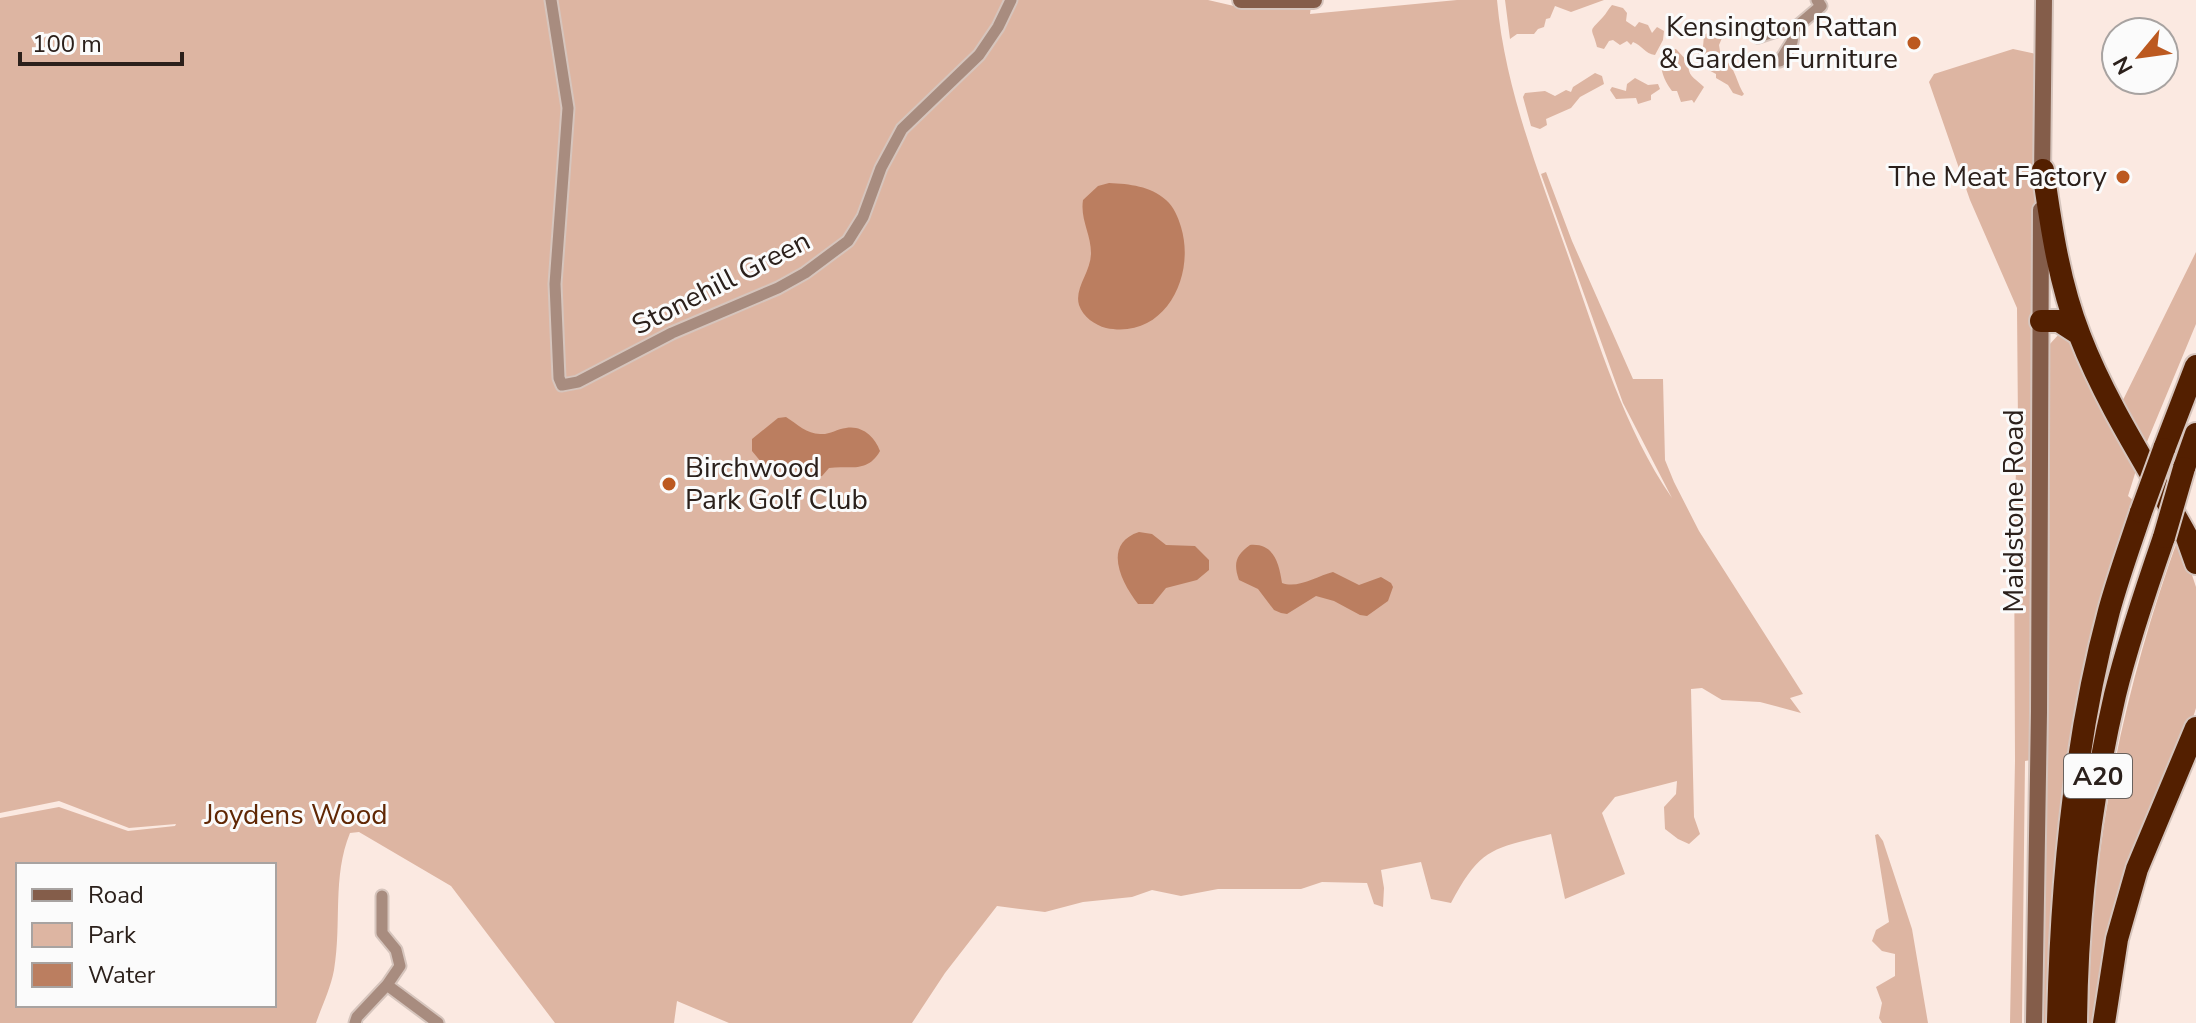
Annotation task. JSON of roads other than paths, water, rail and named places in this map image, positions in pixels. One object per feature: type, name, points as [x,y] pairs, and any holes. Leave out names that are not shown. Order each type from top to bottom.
[{"type":"highway","points":[[2043,170],[2054,247],[2079,334],[2101,384],[2186,535],[2196,563]]},
{"type":"highway","points":[[2041,321],[2059,321],[2079,334]]},
{"type":"highway","name":"A20","points":[[2058,1023],[2060,954],[2077,767],[2109,611],[2141,512],[2196,366]]},
{"type":"highway","name":"A20","points":[[2076,1023],[2077,940],[2096,788],[2116,694],[2196,434]]},
{"type":"highway","name":"A20","points":[[2104,1023],[2117,939],[2137,869],[2196,728]]},
{"type":"main road","points":[[1241,0],[1314,0]]},
{"type":"main road","name":"Maidstone Road","points":[[2034,1023],[2044,0]]},
{"type":"street","name":"Stonehill Green","points":[[551,0],[568,108],[555,284],[559,378],[562,385],[578,382],[672,333],[778,288],[805,273],[848,241],[863,217],[881,168],[902,129],[979,55],[1011,0]]},
{"type":"street","points":[[1758,37],[1794,29],[1821,6],[1817,0]]},
{"type":"street","points":[[1780,61],[1792,42],[1794,29]]},
{"type":"street","points":[[355,1023],[400,966],[396,950],[382,933],[382,896]]},
{"type":"street","points":[[387,985],[438,1023]]},
{"type":"water","points":[[1109,183],[1132,185],[1160,195],[1179,220],[1185,246],[1184,265],[1171,300],[1160,314],[1145,324],[1127,329],[1106,328],[1094,323],[1083,313],[1078,299],[1091,253],[1083,200],[1098,186]]},
{"type":"water","points":[[786,417],[815,434],[857,428],[875,441],[880,451],[863,466],[829,468],[822,476],[813,477],[789,467],[766,468],[752,451],[752,439],[778,418]]},
{"type":"water","points":[[1139,532],[1152,534],[1166,545],[1195,546],[1209,560],[1209,570],[1197,580],[1166,588],[1153,604],[1138,604],[1121,575],[1118,554],[1121,545]]},
{"type":"water","points":[[1250,545],[1270,551],[1277,562],[1282,583],[1301,583],[1333,572],[1359,585],[1381,577],[1393,587],[1388,601],[1367,616],[1316,596],[1287,614],[1281,613],[1274,610],[1258,589],[1239,580],[1237,560]]},
{"type":"place","name":"Kensington Rattan & Garden Furniture","points":[[1914,43]]},
{"type":"place","name":"The Meat Factory","points":[[2123,177]]},
{"type":"place","name":"Birchwood Park Golf Club","points":[[669,484]]},
{"type":"park label","name":"Joydens Wood","points":[[296,815]]}]
